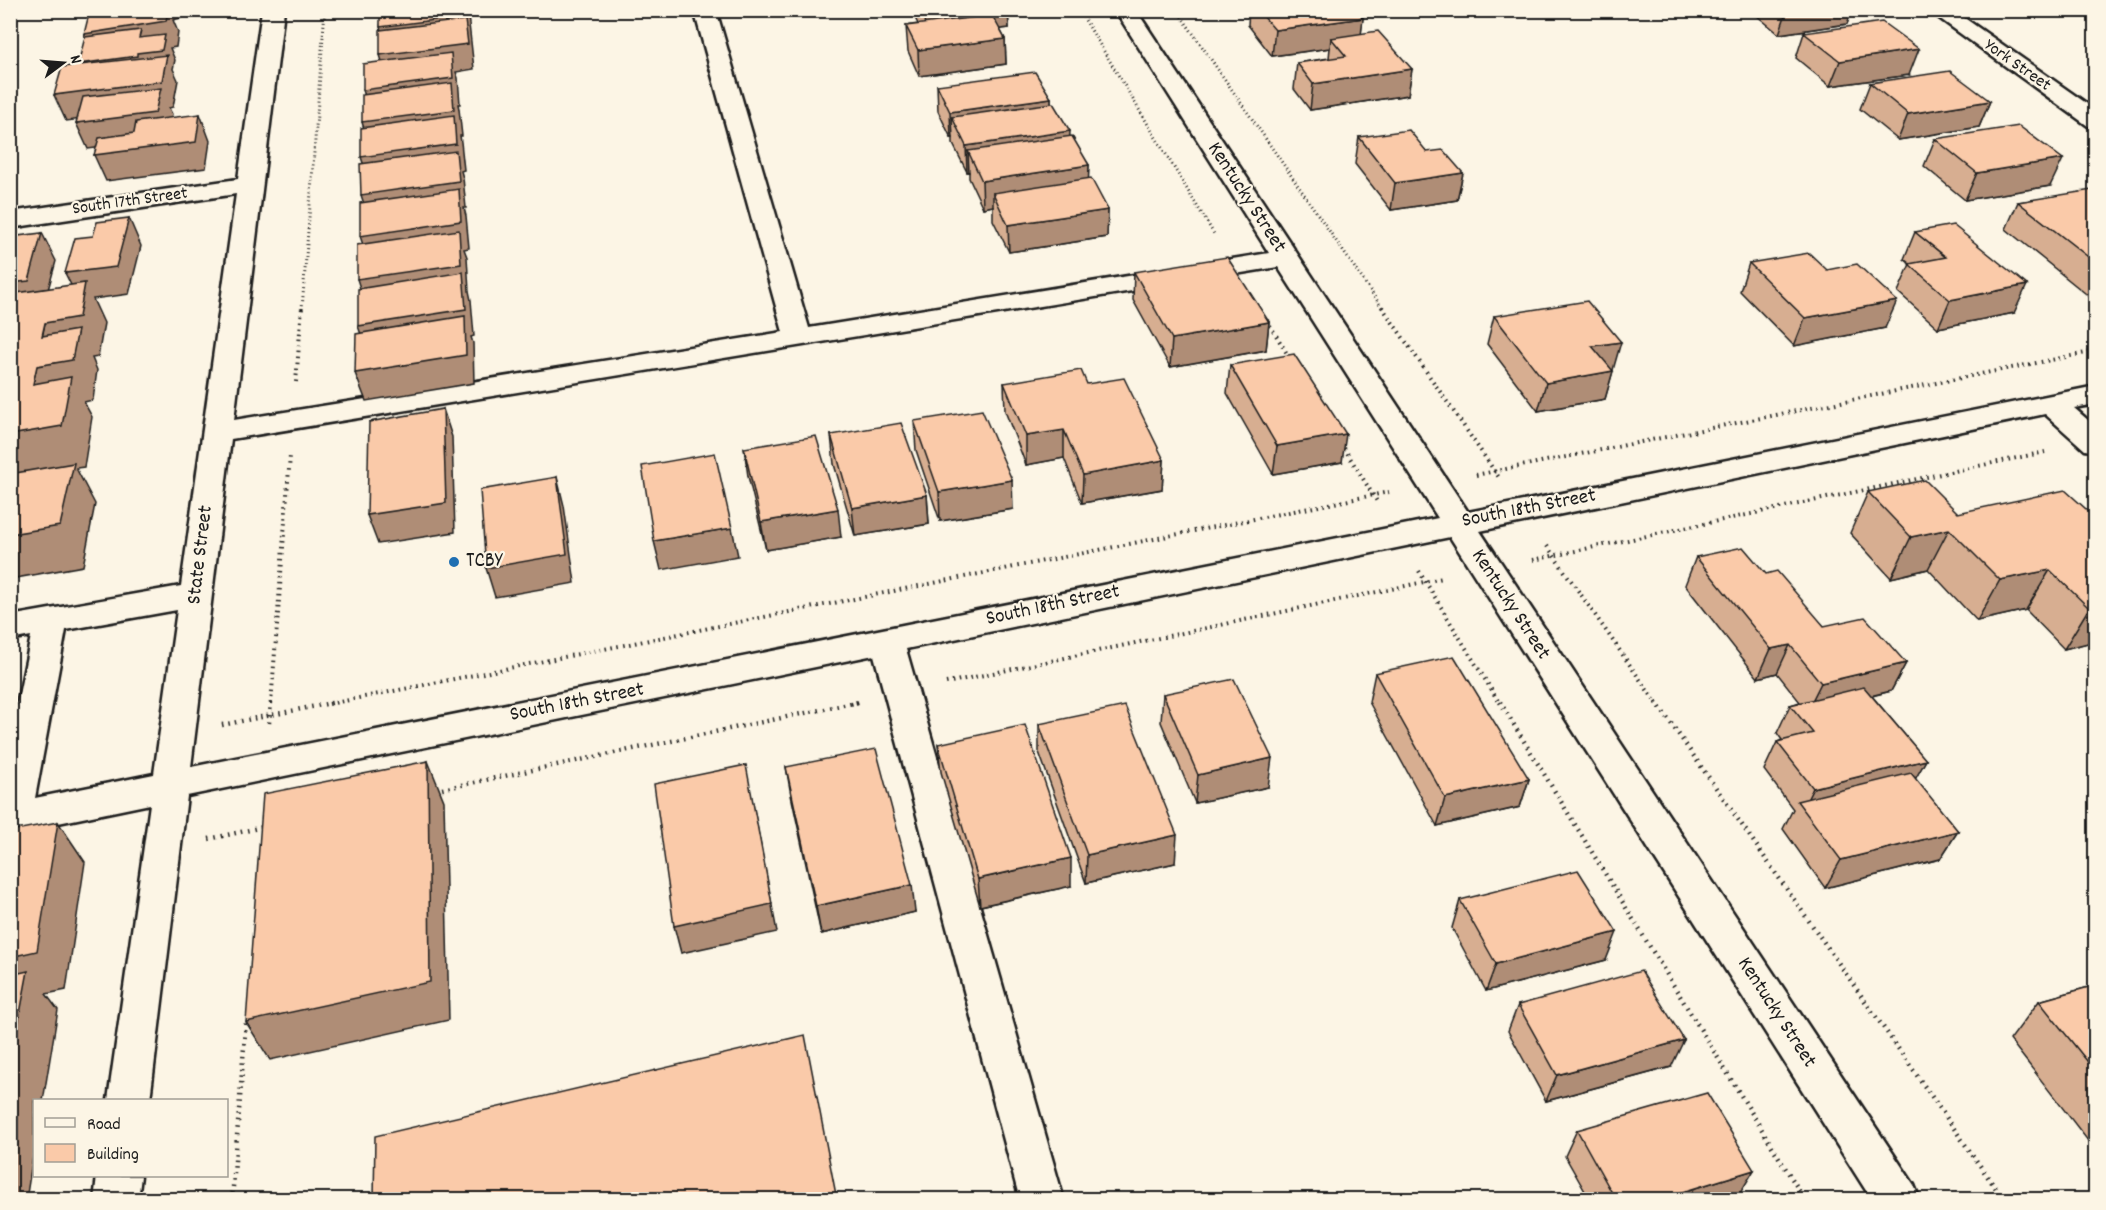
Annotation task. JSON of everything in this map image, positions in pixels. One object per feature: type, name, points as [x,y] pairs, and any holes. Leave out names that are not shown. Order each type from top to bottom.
[{"type":"street","name":"State Street","points":[[129,1099],[273,10]]},
{"type":"street","points":[[705,10],[798,338]]},
{"type":"street","name":"Kentucky Street","points":[[1125,10],[1898,1200]]},
{"type":"street","name":"York Street","points":[[1938,10],[2096,121]]},
{"type":"street","name":"South 17th Street","points":[[10,220],[249,185]]},
{"type":"street","points":[[217,432],[1285,258]]},
{"type":"street","name":"South 18th Street","points":[[12,818],[2096,395]]},
{"type":"street","points":[[2051,404],[2094,442]]},
{"type":"street","points":[[10,628],[195,594]]},
{"type":"street","points":[[12,818],[51,621]]},
{"type":"street","points":[[887,640],[1042,1200]]},
{"type":"street","points":[[116,1200],[119,1177]]},
{"type":"path","points":[[1177,10],[1494,471],[2004,1200]]},
{"type":"path","points":[[177,733],[2096,351]]},
{"type":"path","points":[[413,795],[2094,442]]},
{"type":"path","points":[[1398,536],[1805,1200]]},
{"type":"path","points":[[261,839],[266,766]]},
{"type":"path","points":[[162,849],[274,825]]},
{"type":"path","points":[[232,1200],[247,1013]]},
{"type":"building","points":[[90,10],[168,10],[166,21],[84,34]]},
{"type":"building","points":[[380,10],[464,10],[465,16],[380,27]]},
{"type":"building","points":[[922,10],[946,10],[924,13]]},
{"type":"building","points":[[1258,10],[1356,10],[1363,18],[1275,30]]},
{"type":"building","points":[[992,15],[1005,39],[918,50],[906,26]]},
{"type":"building","points":[[465,20],[468,44],[380,55],[380,30]]},
{"type":"building","points":[[1882,22],[1919,49],[1840,61],[1804,33]]},
{"type":"building","points":[[141,30],[139,38],[165,35],[162,50],[137,53],[137,56],[78,64],[85,37]]},
{"type":"building","points":[[1378,31],[1412,69],[1313,84],[1297,63],[1346,56],[1331,38]]},
{"type":"building","points":[[451,53],[453,78],[363,90],[363,64]]},
{"type":"building","points":[[167,55],[162,81],[54,95],[62,67]]},
{"type":"building","points":[[1950,71],[1990,101],[1908,114],[1870,83]]},
{"type":"building","points":[[1035,72],[1051,98],[950,112],[937,85]]},
{"type":"building","points":[[452,83],[454,110],[362,122],[362,95]]},
{"type":"building","points":[[161,88],[155,113],[76,123],[83,97]]},
{"type":"building","points":[[1053,103],[1070,131],[966,146],[952,117]]},
{"type":"building","points":[[200,114],[196,142],[94,155],[99,138],[134,133],[136,122]]},
{"type":"building","points":[[454,115],[456,144],[361,157],[361,128]]},
{"type":"building","points":[[2019,126],[2063,159],[1977,173],[1935,139]]},
{"type":"building","points":[[1409,130],[1427,152],[1443,150],[1463,173],[1395,183],[1359,137]]},
{"type":"building","points":[[1072,136],[1089,165],[982,181],[968,151]]},
{"type":"building","points":[[456,151],[459,181],[361,195],[360,164]]},
{"type":"building","points":[[1091,178],[1108,210],[1008,225],[993,193]]},
{"type":"building","points":[[459,189],[461,221],[360,236],[360,203]]},
{"type":"building","points":[[2092,190],[2096,192],[2096,263],[2018,202]]},
{"type":"building","points":[[129,218],[116,267],[65,273],[75,238],[93,236],[97,222]]},
{"type":"building","points":[[1953,225],[2027,285],[1950,300],[1909,264],[1946,257],[1915,232]]},
{"type":"building","points":[[459,230],[461,264],[357,279],[357,245]]},
{"type":"building","points":[[42,233],[29,281],[10,283],[10,237]]},
{"type":"building","points":[[1809,253],[1827,270],[1857,264],[1897,301],[1805,318],[1749,263]]},
{"type":"building","points":[[1227,257],[1269,322],[1172,339],[1134,272]]},
{"type":"building","points":[[463,272],[466,309],[358,326],[358,289]]},
{"type":"building","points":[[85,283],[79,317],[45,323],[42,336],[78,330],[72,360],[37,366],[33,384],[71,377],[62,426],[10,435],[10,294]]},
{"type":"building","points":[[1587,301],[1621,342],[1592,346],[1613,371],[1546,383],[1494,316]]},
{"type":"building","points":[[465,316],[466,355],[355,373],[356,334]]},
{"type":"building","points":[[1294,354],[1346,434],[1277,446],[1230,365]]},
{"type":"building","points":[[1081,370],[1087,384],[1124,378],[1164,460],[1083,475],[1064,430],[1026,436],[1004,383]]},
{"type":"building","points":[[443,409],[446,503],[367,515],[369,422]]},
{"type":"building","points":[[982,410],[1012,480],[939,492],[914,421]]},
{"type":"building","points":[[901,423],[927,495],[852,508],[831,435]]},
{"type":"building","points":[[816,436],[838,509],[761,522],[744,448]]},
{"type":"building","points":[[715,453],[732,528],[654,541],[642,466]]},
{"type":"building","points":[[74,463],[60,526],[10,534],[10,474]]},
{"type":"building","points":[[557,477],[567,554],[486,568],[480,490]]},
{"type":"building","points":[[1925,480],[1958,513],[2065,490],[2096,518],[2096,606],[2089,608],[2050,570],[2000,580],[1949,529],[1911,537],[1868,492]]},
{"type":"building","points":[[1743,547],[1766,574],[1777,571],[1824,626],[1865,617],[1906,663],[1821,683],[1790,645],[1771,649],[1696,557]]},
{"type":"building","points":[[1454,656],[1529,779],[1445,798],[1375,673]]},
{"type":"building","points":[[1234,679],[1272,758],[1198,775],[1163,694]]},
{"type":"building","points":[[1864,687],[1926,760],[1813,788],[1777,742],[1813,733],[1790,705]]},
{"type":"building","points":[[1125,706],[1177,835],[1087,855],[1039,724]]},
{"type":"building","points":[[1025,725],[1071,858],[978,879],[938,744]]},
{"type":"building","points":[[876,749],[912,885],[816,906],[786,767]]},
{"type":"building","points":[[428,761],[430,982],[246,1022],[263,794]]},
{"type":"building","points":[[746,765],[772,904],[674,926],[654,784]]},
{"type":"building","points":[[1911,773],[1958,831],[1841,860],[1797,801]]},
{"type":"building","points":[[58,822],[37,951],[10,957],[10,831]]},
{"type":"building","points":[[1578,870],[1617,932],[1496,964],[1460,900]]},
{"type":"building","points":[[28,971],[10,1067],[10,975]]},
{"type":"building","points":[[1641,971],[1684,1040],[1557,1075],[1518,1005]]},
{"type":"building","points":[[2096,985],[2096,1072],[2039,1001]]},
{"type":"building","points":[[805,1035],[837,1200],[374,1200],[375,1136]]},
{"type":"building","points":[[1707,1093],[1754,1170],[1656,1200],[1616,1200],[1577,1130]]},
{"type":"place","name":"TCBY","points":[[454,562]]}]
